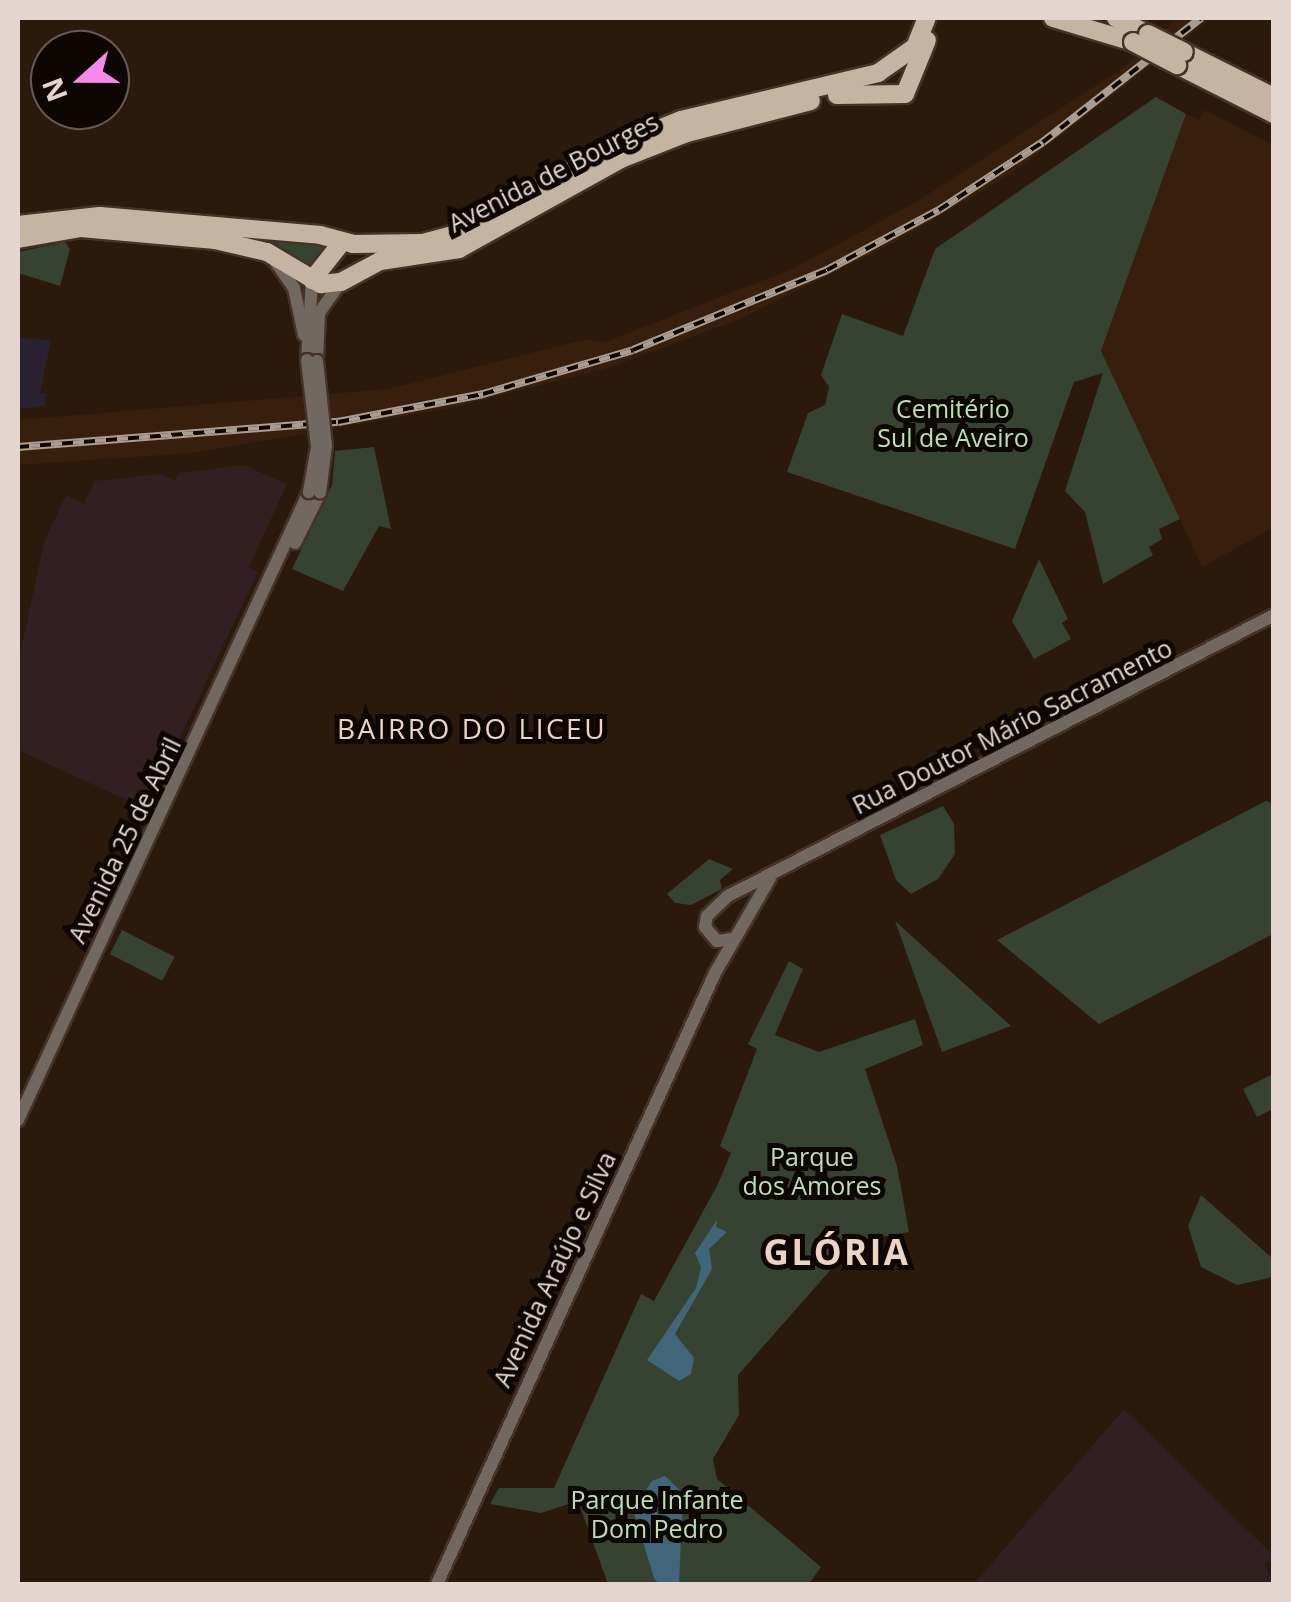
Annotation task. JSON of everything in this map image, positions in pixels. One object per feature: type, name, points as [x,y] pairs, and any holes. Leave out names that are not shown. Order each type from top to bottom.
[{"type":"main road","name":"Avenida de Bourges","points":[[18,225],[100,216],[342,242],[450,236],[614,147],[682,120],[878,73],[915,47],[927,18]]},
{"type":"main road","name":"Avenida de Bourges","points":[[341,282],[380,261],[460,249],[622,159],[687,133],[854,91],[881,98],[905,94],[935,18]]},
{"type":"main road","points":[[1053,18],[1140,38]]},
{"type":"main road","points":[[1082,18],[1140,38],[1274,96]]},
{"type":"main road","points":[[1116,18],[1140,38]]},
{"type":"main road","points":[[1126,18],[1140,38]]},
{"type":"main road","points":[[1181,58],[1274,114]]},
{"type":"main road","points":[[878,73],[874,87],[881,98]]},
{"type":"main road","points":[[18,239],[106,228],[244,244],[267,252],[312,280],[341,282],[348,263],[342,242]]},
{"type":"main road","points":[[312,280],[342,242]]},
{"type":"street","points":[[267,252],[294,288],[304,336]]},
{"type":"street","name":"Avenida 25 de Abril","points":[[312,280],[304,336],[312,361]]},
{"type":"street","name":"Avenida 25 de Abril","points":[[18,1120],[314,493],[312,361],[319,313],[341,282]]},
{"type":"street","name":"Rua Doutor Mário Sacramento","points":[[717,907],[1274,615]]},
{"type":"street","points":[[712,938],[732,940],[770,878]]},
{"type":"street","points":[[716,973],[712,938],[705,921],[717,907],[733,909],[741,924]]},
{"type":"street","name":"Avenida Araújo e Silva","points":[[436,1584],[732,940]]},
{"type":"shaded area","points":[[1177,18],[1212,18],[1012,173],[893,243],[740,319],[608,368],[450,408],[194,453],[18,465],[18,420],[388,389],[586,339],[605,342],[790,270],[916,202],[1123,68]]},
{"type":"shaded area","points":[[1205,110],[1273,145],[1273,528],[1202,567],[1101,351],[1186,114],[1199,120]]},
{"type":"shaded area","points":[[18,337],[51,341],[40,393],[46,394],[45,406],[18,409]]},
{"type":"shaded area","points":[[244,465],[287,484],[249,567],[258,572],[146,809],[18,750],[18,665],[44,542],[66,495],[84,504],[94,481],[161,474],[175,481],[179,473]]},
{"type":"shaded area","points":[[1124,1409],[1273,1555],[1265,1564],[1273,1584],[974,1584]]},
{"type":"green space","name":"Cemitério Sul de Aveiro","points":[[1156,97],[1186,114],[1101,351],[1180,519],[1159,529],[1162,539],[1149,547],[1153,555],[1103,584],[1085,512],[1065,491],[1103,373],[1074,382],[1015,549],[787,472],[808,413],[825,405],[829,387],[821,375],[842,314],[903,336],[935,249]]},
{"type":"green space","points":[[242,235],[326,244],[309,271]]},
{"type":"green space","points":[[65,242],[70,249],[60,286],[18,273],[18,252]]},
{"type":"green space","points":[[374,447],[391,529],[379,526],[343,591],[292,569],[332,485],[335,451]]},
{"type":"green space","points":[[1039,559],[1068,619],[1062,623],[1071,639],[1034,659],[1012,621]]},
{"type":"green space","points":[[1266,801],[1273,803],[1273,934],[1099,1024],[997,940]]},
{"type":"green space","points":[[943,806],[954,824],[955,854],[938,879],[911,894],[896,880],[880,835]]},
{"type":"green space","points":[[709,859],[733,869],[720,880],[722,889],[691,905],[675,903],[667,894]]},
{"type":"green space","points":[[895,921],[1011,1026],[942,1052]]},
{"type":"green space","points":[[122,930],[175,957],[162,981],[110,954]]},
{"type":"green space","name":"Parque dos Amores","points":[[789,961],[803,969],[775,1035],[819,1052],[915,1019],[923,1045],[865,1069],[897,1166],[909,1232],[856,1241],[738,1375],[739,1415],[713,1459],[717,1479],[821,1567],[809,1584],[608,1584],[578,1501],[541,1513],[490,1504],[499,1488],[554,1488],[641,1294],[654,1301],[718,1184],[731,1153],[720,1146],[757,1049],[748,1044]]},
{"type":"green space","points":[[1273,1074],[1273,1109],[1257,1117],[1243,1089]]},
{"type":"green space","points":[[1201,1195],[1273,1259],[1273,1277],[1237,1285],[1201,1267],[1188,1226]]},
{"type":"water","points":[[717,1220],[716,1227],[727,1232],[709,1249],[712,1269],[675,1334],[694,1358],[691,1374],[679,1381],[647,1360],[696,1288],[701,1267],[695,1253]]},
{"type":"water","points":[[665,1476],[683,1493],[679,1584],[659,1584],[654,1578],[633,1509],[652,1481]]},
{"type":"railway","points":[[18,447],[338,422],[483,394],[633,350],[827,270],[939,210],[1043,142],[1201,18]]},
{"type":"district","name":"BAIRRO DO LICEU","points":[[472,728]]},
{"type":"district","name":"GLÓRIA","points":[[837,1252]]},
{"type":"park label","name":"Parque Infante Dom Pedro","points":[[657,1514]]}]
